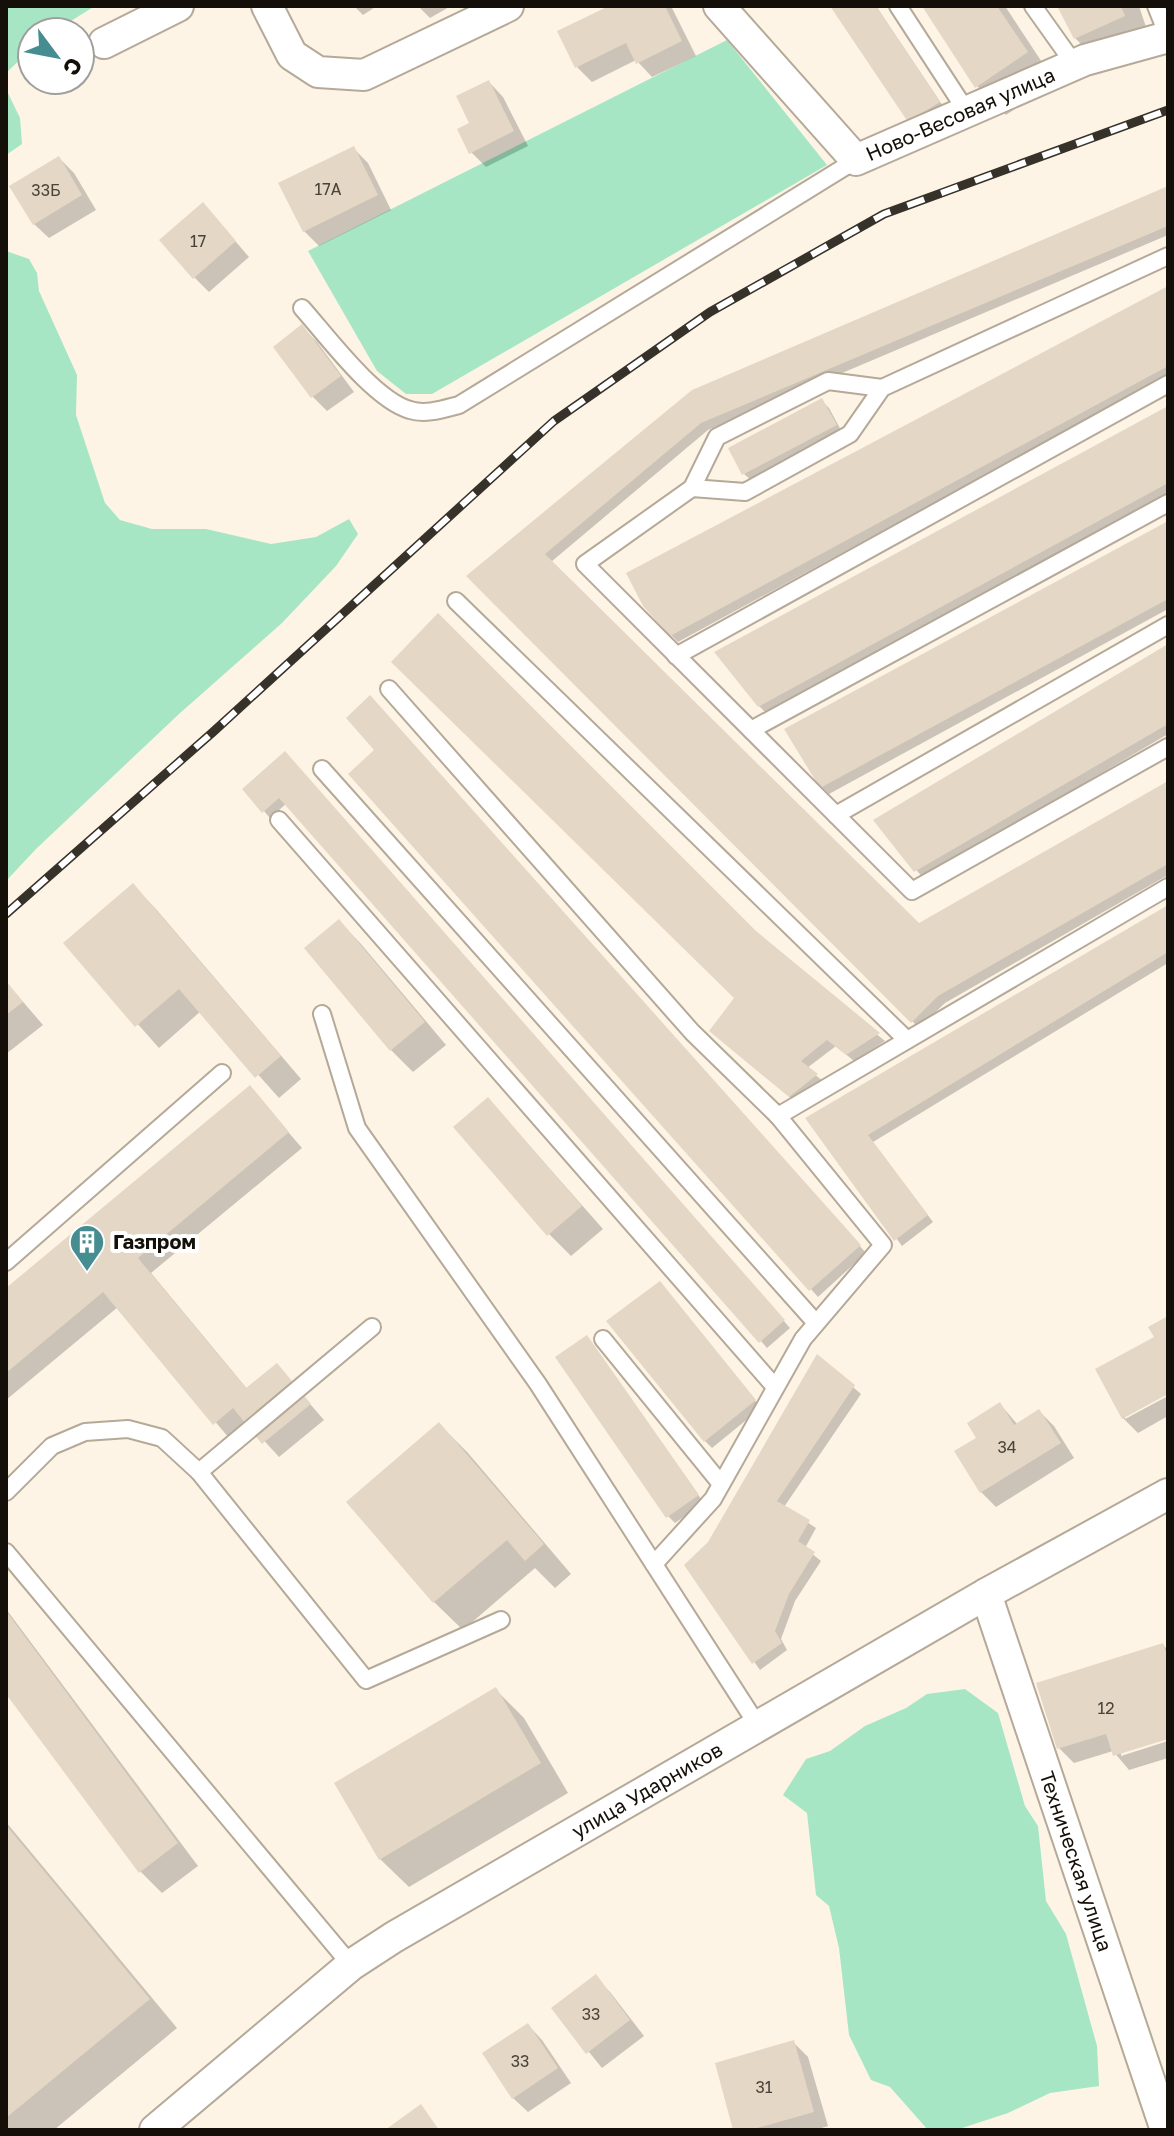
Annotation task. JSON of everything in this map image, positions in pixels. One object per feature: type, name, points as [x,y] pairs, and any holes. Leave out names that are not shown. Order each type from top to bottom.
[{"type":"street","points":[[104,43],[178,6]]},
{"type":"street","points":[[267,6],[292,55],[318,72],[364,75],[508,6]]},
{"type":"street","name":"Ново-Весовая улица","points":[[719,6],[856,160],[1075,65],[1168,37]]},
{"type":"street","name":"улица Ударников","points":[[155,2130],[351,1965],[986,1594],[1168,1494]]},
{"type":"street","name":"Техническая улица","points":[[986,1594],[1166,2130]]},
{"type":"lane","points":[[898,6],[967,112]]},
{"type":"lane","points":[[1033,6],[1075,65]]},
{"type":"lane","points":[[1156,6],[1168,37]]},
{"type":"lane","points":[[302,308],[382,396],[410,410],[432,412],[459,405],[856,160]]},
{"type":"lane","points":[[692,488],[745,492],[850,434],[882,388],[1168,256]]},
{"type":"lane","points":[[882,388],[828,381],[717,437],[692,488],[585,564],[912,891],[1168,747]]},
{"type":"lane","points":[[676,656],[1168,384]]},
{"type":"lane","points":[[751,730],[1168,503]]},
{"type":"lane","points":[[456,601],[907,1040]]},
{"type":"lane","points":[[836,815],[1168,625]]},
{"type":"lane","points":[[389,689],[692,1032],[778,1116],[883,1245],[803,1339],[713,1499],[654,1564]]},
{"type":"lane","points":[[322,769],[816,1323]]},
{"type":"lane","points":[[279,820],[775,1387]]},
{"type":"lane","points":[[778,1116],[1168,887]]},
{"type":"lane","points":[[322,1014],[357,1128],[538,1384],[758,1726]]},
{"type":"lane","points":[[6,1262],[222,1073]]},
{"type":"lane","points":[[199,1472],[372,1327]]},
{"type":"lane","points":[[603,1339],[721,1484]]},
{"type":"lane","points":[[6,1492],[52,1446],[85,1432],[128,1429],[162,1438],[199,1472],[366,1680],[501,1620]]},
{"type":"lane","points":[[6,1552],[351,1965]]},
{"type":"green space","points":[[6,6],[95,6],[79,16],[16,16],[16,63],[6,73]]},
{"type":"green space","points":[[727,40],[827,165],[432,394],[406,394],[377,371],[308,251]]},
{"type":"green space","points":[[6,89],[20,118],[22,144],[6,155]]},
{"type":"green space","points":[[6,251],[29,259],[37,273],[39,291],[77,375],[76,415],[105,503],[120,520],[152,529],[206,529],[271,544],[316,537],[349,519],[358,534],[336,566],[282,623],[179,714],[6,881]]},
{"type":"green space","points":[[965,1689],[998,1713],[1025,1806],[1038,1826],[1046,1901],[1066,1934],[1097,2046],[1099,2086],[1050,2093],[1008,2113],[956,2130],[928,2130],[890,2087],[871,2080],[849,2035],[839,1948],[829,1906],[816,1895],[807,1813],[783,1795],[806,1759],[830,1751],[865,1726],[906,1708],[927,1694]]},
{"type":"building","points":[[609,6],[665,6],[682,41],[636,64],[626,43],[575,68],[557,31]]},
{"type":"building","points":[[830,6],[876,6],[940,102],[908,122]]},
{"type":"building","points":[[922,6],[997,6],[1028,52],[975,88]]},
{"type":"building","points":[[1057,6],[1121,6],[1125,16],[1074,39]]},
{"type":"building","points":[[489,80],[514,131],[469,154],[457,129],[469,123],[456,96]]},
{"type":"building","points":[[354,146],[378,195],[303,232],[278,183]]},
{"type":"building","points":[[59,156],[82,195],[33,225],[9,186]]},
{"type":"building","points":[[1168,186],[1168,226],[701,423],[545,554],[919,923],[1168,781],[1168,864],[938,996],[911,1023],[466,576],[692,390]]},
{"type":"building","points":[[203,202],[236,241],[193,279],[159,240]]},
{"type":"building","points":[[1168,286],[1168,366],[670,636],[643,606],[626,573]]},
{"type":"building","points":[[302,324],[341,376],[311,398],[273,347]]},
{"type":"building","points":[[822,398],[837,425],[742,475],[728,448]]},
{"type":"building","points":[[1168,406],[1168,483],[758,707],[714,652]]},
{"type":"building","points":[[1168,521],[1168,599],[820,788],[784,729]]},
{"type":"building","points":[[438,613],[756,931],[880,1033],[846,1055],[827,1040],[801,1061],[818,1074],[789,1097],[709,1031],[734,998],[391,662]]},
{"type":"building","points":[[1168,644],[1168,724],[914,872],[873,820]]},
{"type":"building","points":[[370,695],[861,1245],[809,1291],[348,774],[374,750],[346,718]]},
{"type":"building","points":[[285,751],[785,1320],[759,1343],[279,798],[262,813],[242,789]]},
{"type":"building","points":[[133,883],[281,1056],[255,1078],[179,989],[135,1027],[63,943]]},
{"type":"building","points":[[1168,905],[1168,952],[868,1135],[928,1215],[894,1241],[805,1118]]},
{"type":"building","points":[[339,919],[425,1022],[390,1051],[304,948]]},
{"type":"building","points":[[6,981],[23,1002],[6,1015]]},
{"type":"building","name":"Газпром","points":[[250,1085],[289,1132],[138,1258],[246,1388],[277,1363],[311,1404],[262,1444],[233,1408],[213,1425],[103,1292],[6,1373],[6,1288]]},
{"type":"building","points":[[488,1097],[582,1206],[547,1236],[453,1127]]},
{"type":"building","points":[[660,1281],[756,1400],[704,1442],[606,1321]]},
{"type":"building","points":[[1168,1316],[1168,1399],[1166,1395],[1122,1419],[1095,1369],[1154,1337],[1148,1327]]},
{"type":"building","points":[[587,1335],[699,1495],[666,1518],[555,1357]]},
{"type":"building","points":[[817,1354],[855,1385],[777,1501],[810,1520],[798,1541],[815,1552],[789,1594],[775,1631],[782,1643],[752,1664],[684,1565],[708,1542]]},
{"type":"building","points":[[1000,1402],[1014,1425],[1039,1409],[1061,1443],[980,1493],[954,1451],[976,1438],[967,1423]]},
{"type":"building","points":[[439,1422],[544,1544],[525,1561],[507,1540],[433,1603],[346,1502]]},
{"type":"building","points":[[6,1611],[178,1843],[139,1873],[6,1694]]},
{"type":"building","points":[[1163,1643],[1168,1658],[1168,1739],[1113,1756],[1106,1734],[1057,1749],[1036,1683]]},
{"type":"building","points":[[496,1687],[541,1763],[379,1860],[334,1783]]},
{"type":"building","points":[[6,1825],[150,1999],[6,2118]]},
{"type":"building","points":[[596,1974],[630,2020],[586,2054],[551,2008]]},
{"type":"building","points":[[528,2023],[558,2068],[512,2099],[482,2053]]},
{"type":"building","points":[[794,2040],[814,2112],[750,2130],[733,2130],[715,2063]]},
{"type":"building","points":[[421,2104],[439,2130],[385,2130]]},
{"type":"railway","points":[[6,914],[213,732],[554,421],[710,312],[884,214],[1168,110]]},
{"type":"place","name":"Газпром","points":[[87,1273]]}]
